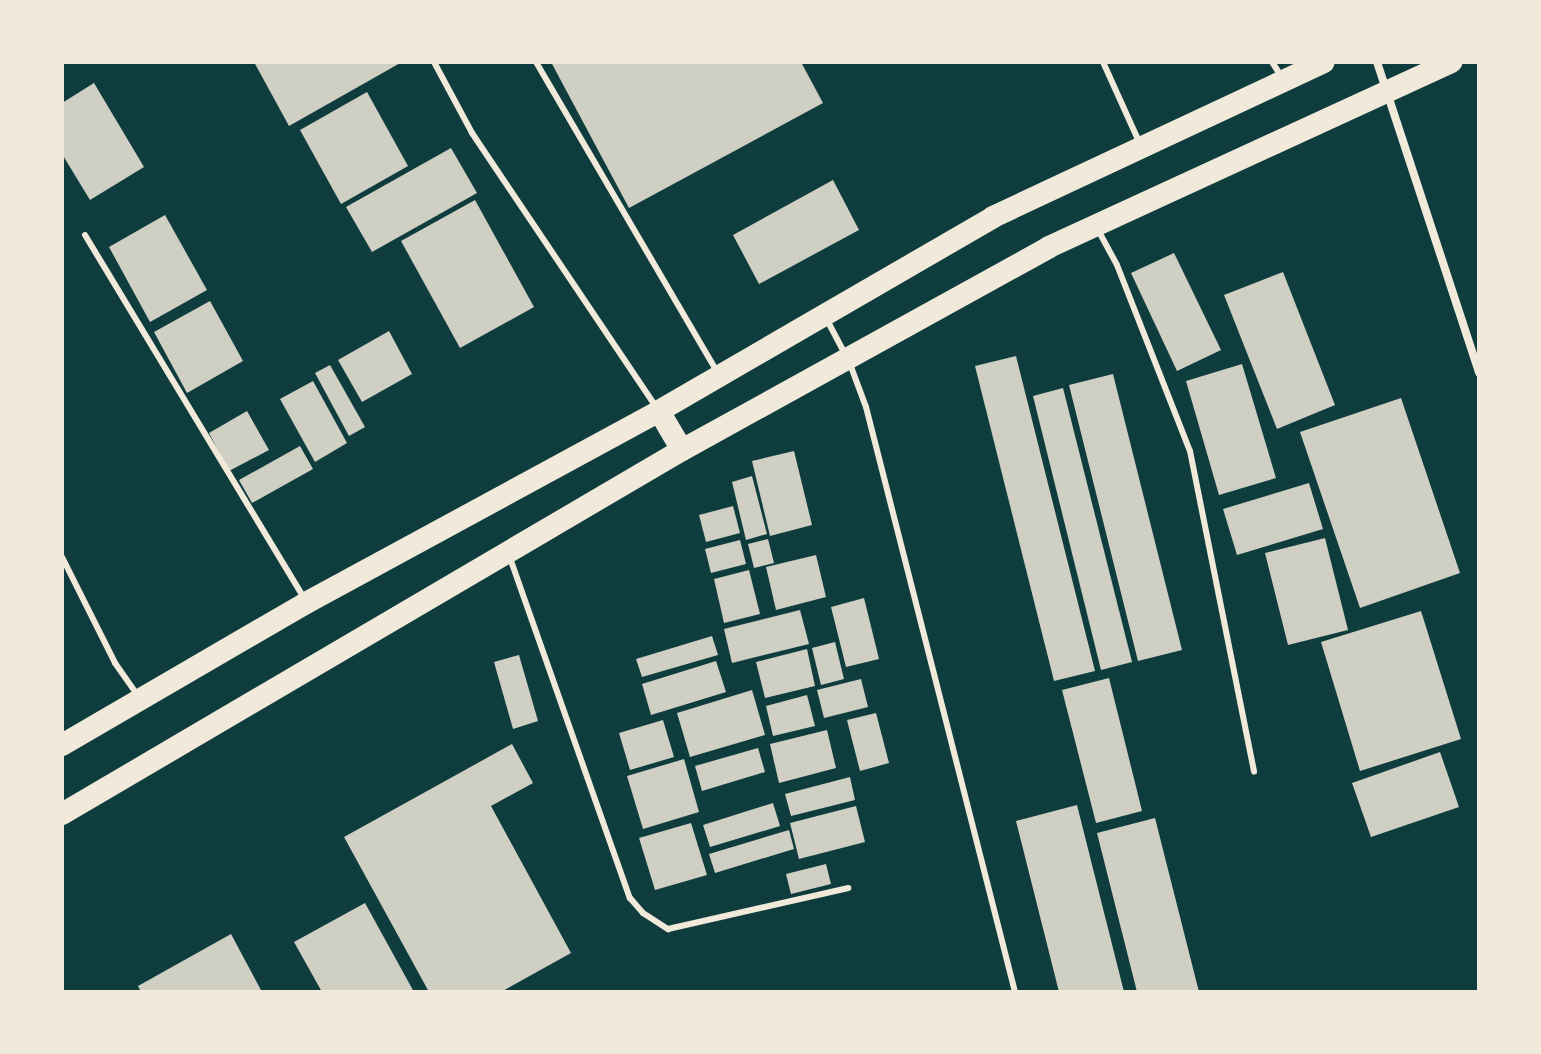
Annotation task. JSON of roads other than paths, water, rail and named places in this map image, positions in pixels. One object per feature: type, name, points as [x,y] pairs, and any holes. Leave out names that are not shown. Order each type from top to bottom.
[{"type":"highway","points":[[62,745],[306,603],[659,411],[718,373],[993,217],[1140,144],[1278,70],[1324,62]]},
{"type":"highway","points":[[62,814],[682,450],[1096,225],[1452,62]]},
{"type":"highway","points":[[659,411],[682,450]]},
{"type":"street","points":[[1377,62],[1479,373]]},
{"type":"lane","points":[[434,62],[472,133],[659,411]]},
{"type":"lane","points":[[536,62],[718,373]]},
{"type":"lane","points":[[1103,62],[1140,144]]},
{"type":"lane","points":[[1096,225],[1117,265],[1190,451],[1254,772]]},
{"type":"lane","points":[[85,235],[306,603]]},
{"type":"lane","points":[[824,315],[848,360],[866,407],[1015,992]]},
{"type":"lane","points":[[508,551],[630,898],[643,913],[668,929],[848,888]]},
{"type":"lane","points":[[62,557],[115,663],[139,699]]}]
